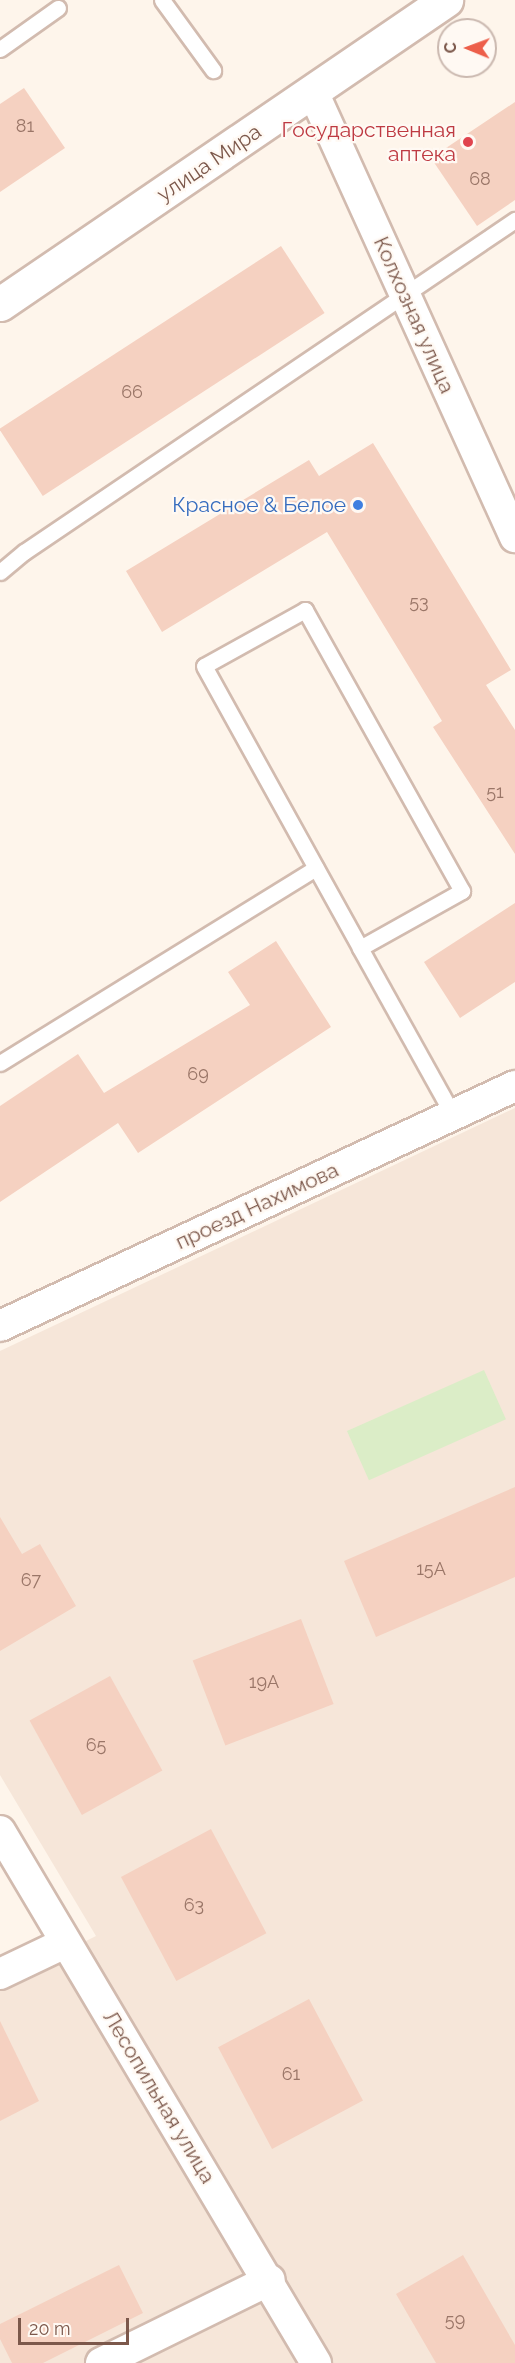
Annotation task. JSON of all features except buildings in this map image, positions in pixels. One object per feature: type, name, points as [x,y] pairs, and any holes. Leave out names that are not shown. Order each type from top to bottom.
[{"type":"main road","name":"улица Мира","points":[[0,304],[446,0]]},
{"type":"street","name":"Колхозная улица","points":[[313,92],[515,537]]},
{"type":"street","name":"проезд Нахимова","points":[[0,1326],[515,1086]]},
{"type":"street","name":"Лесопильная улица","points":[[0,1831],[65,1943],[270,2280],[316,2363]]},
{"type":"street","points":[[0,1974],[65,1943]]},
{"type":"street","points":[[101,2363],[270,2280]]},
{"type":"lane","points":[[162,0],[213,70]]},
{"type":"lane","points":[[0,49],[58,8]]},
{"type":"lane","points":[[0,572],[24,552],[515,220]]},
{"type":"lane","points":[[360,948],[462,891],[305,610],[204,666],[360,948],[453,1115]]},
{"type":"lane","points":[[0,1063],[316,868]]},
{"type":"shaded area","points":[[515,1108],[515,2363],[0,2363],[0,1984],[96,1936],[0,1775],[0,1351]]},
{"type":"green space","points":[[484,1370],[506,1419],[369,1480],[347,1431]]},
{"type":"place","name":"Государственная аптека","points":[[468,142]]},
{"type":"place","name":"Красное & Белое","points":[[358,505]]}]
